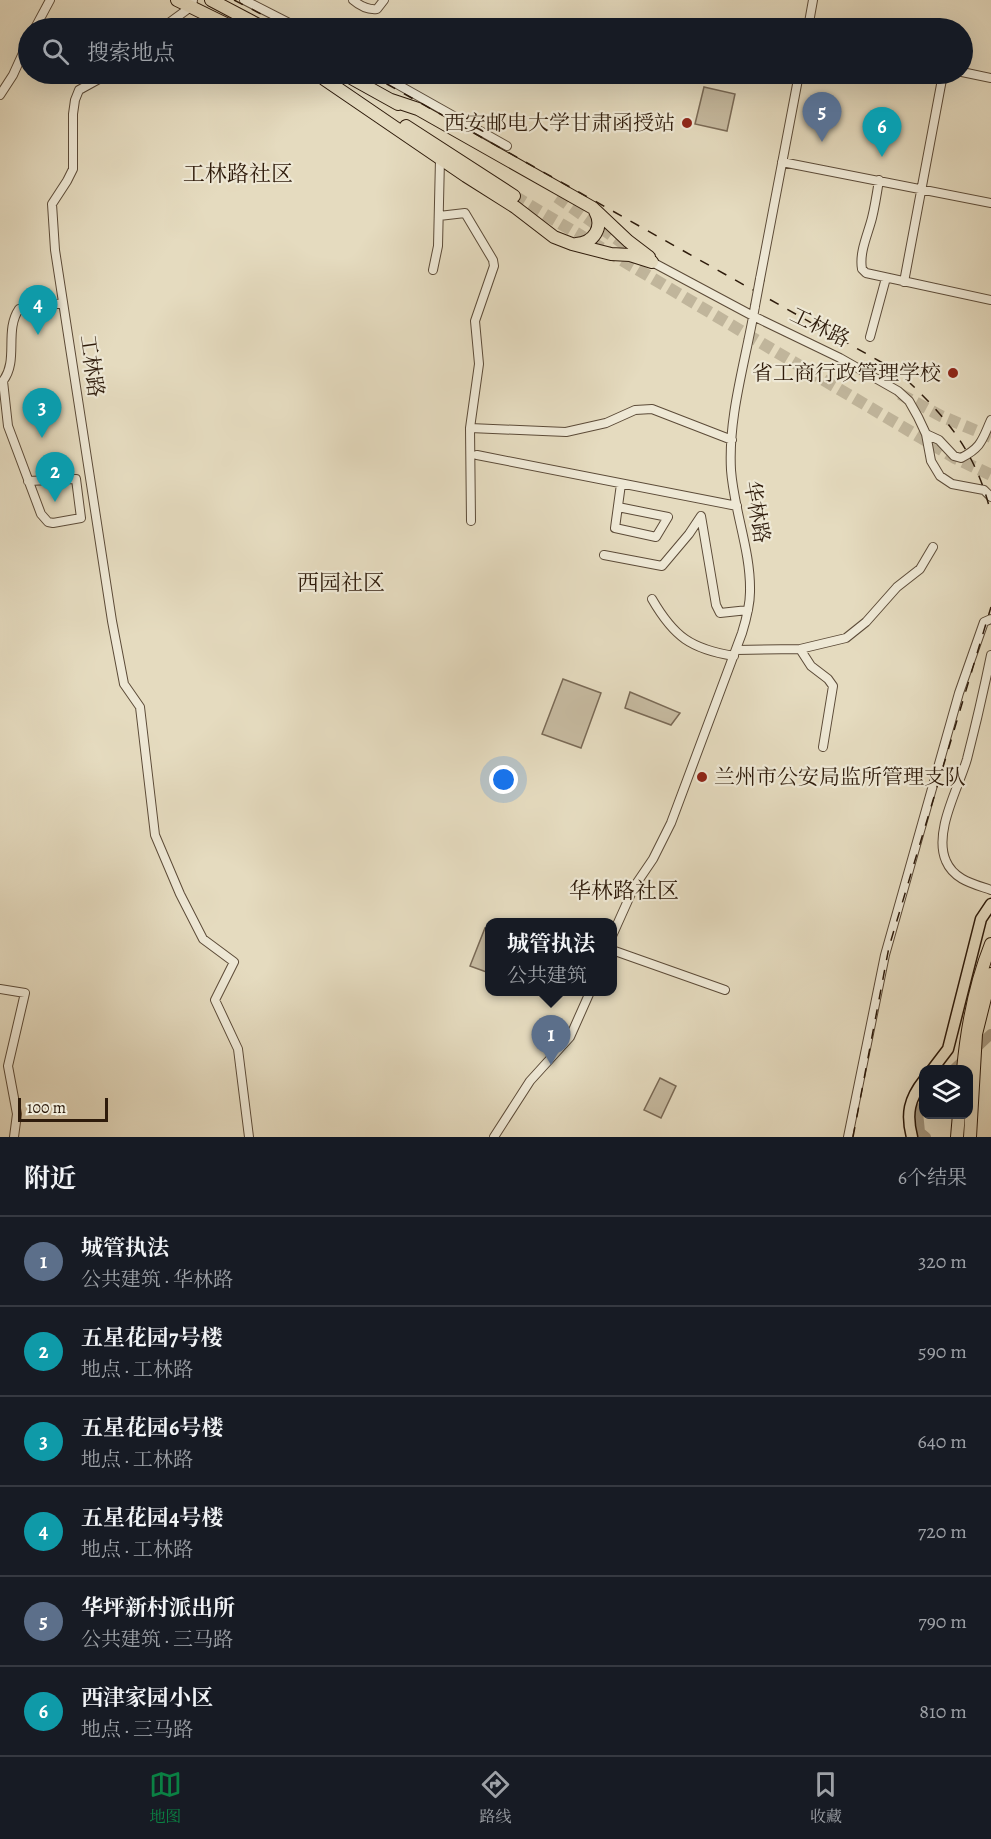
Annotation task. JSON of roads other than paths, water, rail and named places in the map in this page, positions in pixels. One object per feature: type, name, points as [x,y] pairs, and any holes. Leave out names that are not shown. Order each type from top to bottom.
[{"type":"highway","points":[[177,0],[193,3],[218,18]]},
{"type":"highway","points":[[211,0],[245,18]]},
{"type":"highway","points":[[331,84],[515,207],[554,237],[611,254],[630,255],[652,262]]},
{"type":"highway","points":[[335,84],[369,101],[514,196]]},
{"type":"highway","points":[[362,84],[557,197]]},
{"type":"highway","points":[[391,100],[418,109],[477,136],[593,208],[628,241],[651,258],[652,262]]},
{"type":"highway","points":[[572,244],[585,243],[596,234],[599,221],[593,208]]},
{"type":"highway","points":[[964,1065],[967,1032],[991,945]]},
{"type":"highway","points":[[970,1137],[976,1034],[991,974]]},
{"type":"highway","points":[[957,1137],[959,1119]]},
{"type":"main road","points":[[936,1065],[948,1049],[981,919],[991,904]]},
{"type":"main road","points":[[912,1137],[909,1126],[910,1106],[913,1093],[919,1086]]},
{"type":"street","points":[[40,18],[50,0]]},
{"type":"street","points":[[244,0],[279,18]]},
{"type":"street","points":[[353,0],[361,6],[377,9],[384,0]]},
{"type":"street","points":[[810,18],[813,0]]},
{"type":"street","points":[[174,18],[193,3]]},
{"type":"street","points":[[0,95],[18,64]]},
{"type":"street","points":[[973,74],[991,78]]},
{"type":"street","name":"工林路","points":[[90,84],[79,90],[76,95],[73,114],[73,168],[67,182],[52,204],[53,238],[123,684],[140,707],[155,835],[180,894],[203,939],[234,962],[215,999],[238,1049],[249,1137]]},
{"type":"street","points":[[394,84],[477,136],[507,147]]},
{"type":"street","name":"华林路","points":[[617,925],[634,887],[653,859],[671,823],[735,653],[748,610],[750,580],[746,545],[731,470],[732,440],[745,353],[797,84]]},
{"type":"street","points":[[904,282],[941,84]]},
{"type":"street","points":[[434,270],[438,246],[440,159]]},
{"type":"street","points":[[782,162],[991,203]]},
{"type":"street","points":[[879,180],[861,263],[862,269],[866,273],[886,278],[991,300]]},
{"type":"street","points":[[439,216],[465,213],[493,260],[494,266],[475,321],[479,364],[470,428],[471,521]]},
{"type":"street","name":"工林路","points":[[652,262],[753,316],[840,358],[898,391],[909,401],[926,434],[930,461],[940,476],[952,484],[984,490],[991,496]]},
{"type":"street","points":[[870,337],[886,278]]},
{"type":"street","points":[[28,481],[76,479],[81,518],[48,522],[41,514],[4,428],[3,381],[11,365],[12,327],[16,314],[19,309],[63,303]]},
{"type":"street","points":[[470,428],[566,432],[606,423],[635,410],[652,409],[732,440]]},
{"type":"street","points":[[926,434],[939,440],[954,456],[961,458],[983,442],[991,420]]},
{"type":"street","points":[[477,455],[737,506]]},
{"type":"street","points":[[618,507],[668,517],[656,537],[615,528],[621,484]]},
{"type":"street","points":[[604,555],[662,566],[701,516],[716,605],[720,613],[748,610]]},
{"type":"street","points":[[652,599],[684,640],[709,652],[735,653],[800,649],[846,638],[866,622],[897,587],[920,569],[933,547]]},
{"type":"street","points":[[848,1137],[885,955],[959,693],[984,621],[991,619]]},
{"type":"street","points":[[800,649],[811,666],[828,679],[833,686],[823,747]]},
{"type":"street","points":[[991,655],[966,762],[948,812],[943,854],[952,872],[961,879],[991,890]]},
{"type":"street","points":[[617,952],[725,990]]},
{"type":"street","points":[[0,989],[25,993],[8,1066],[17,1114],[14,1137]]},
{"type":"street","points":[[494,1137],[530,1081],[570,1036],[588,996]]},
{"type":"waterway","points":[[958,1065],[991,1034]]},
{"type":"waterway","points":[[919,1111],[920,1132],[926,1137]]},
{"type":"tunnel","points":[[514,196],[955,458],[991,475]]},
{"type":"tunnel","points":[[557,197],[634,251]]},
{"type":"tunnel","points":[[900,394],[941,416],[991,437]]},
{"type":"railway","points":[[234,0],[269,18]]},
{"type":"railway","points":[[387,84],[897,371],[929,402],[956,435],[977,471],[991,514]]},
{"type":"railway","points":[[853,1137],[889,947],[991,607]]},
{"type":"place","name":"西安邮电大学甘肃函授站","points":[[687,123]]},
{"type":"place","name":"华坪新村派出所","points":[[822,142]]},
{"type":"place","name":"西津家园小区","points":[[882,157]]},
{"type":"place","name":"五星花园4号楼","points":[[38,335]]},
{"type":"place","name":"省工商行政管理学校","points":[[953,373]]},
{"type":"place","name":"五星花园6号楼","points":[[42,438]]},
{"type":"place","name":"五星花园7号楼","points":[[55,502]]},
{"type":"place","name":"兰州市公安局监所管理支队","points":[[702,777]]},
{"type":"place","name":"城管执法","points":[[551,1065]]},
{"type":"district","name":"工林路社区","points":[[238,173]]},
{"type":"district","name":"西园社区","points":[[341,582]]},
{"type":"district","name":"华林路社区","points":[[624,890]]}]
